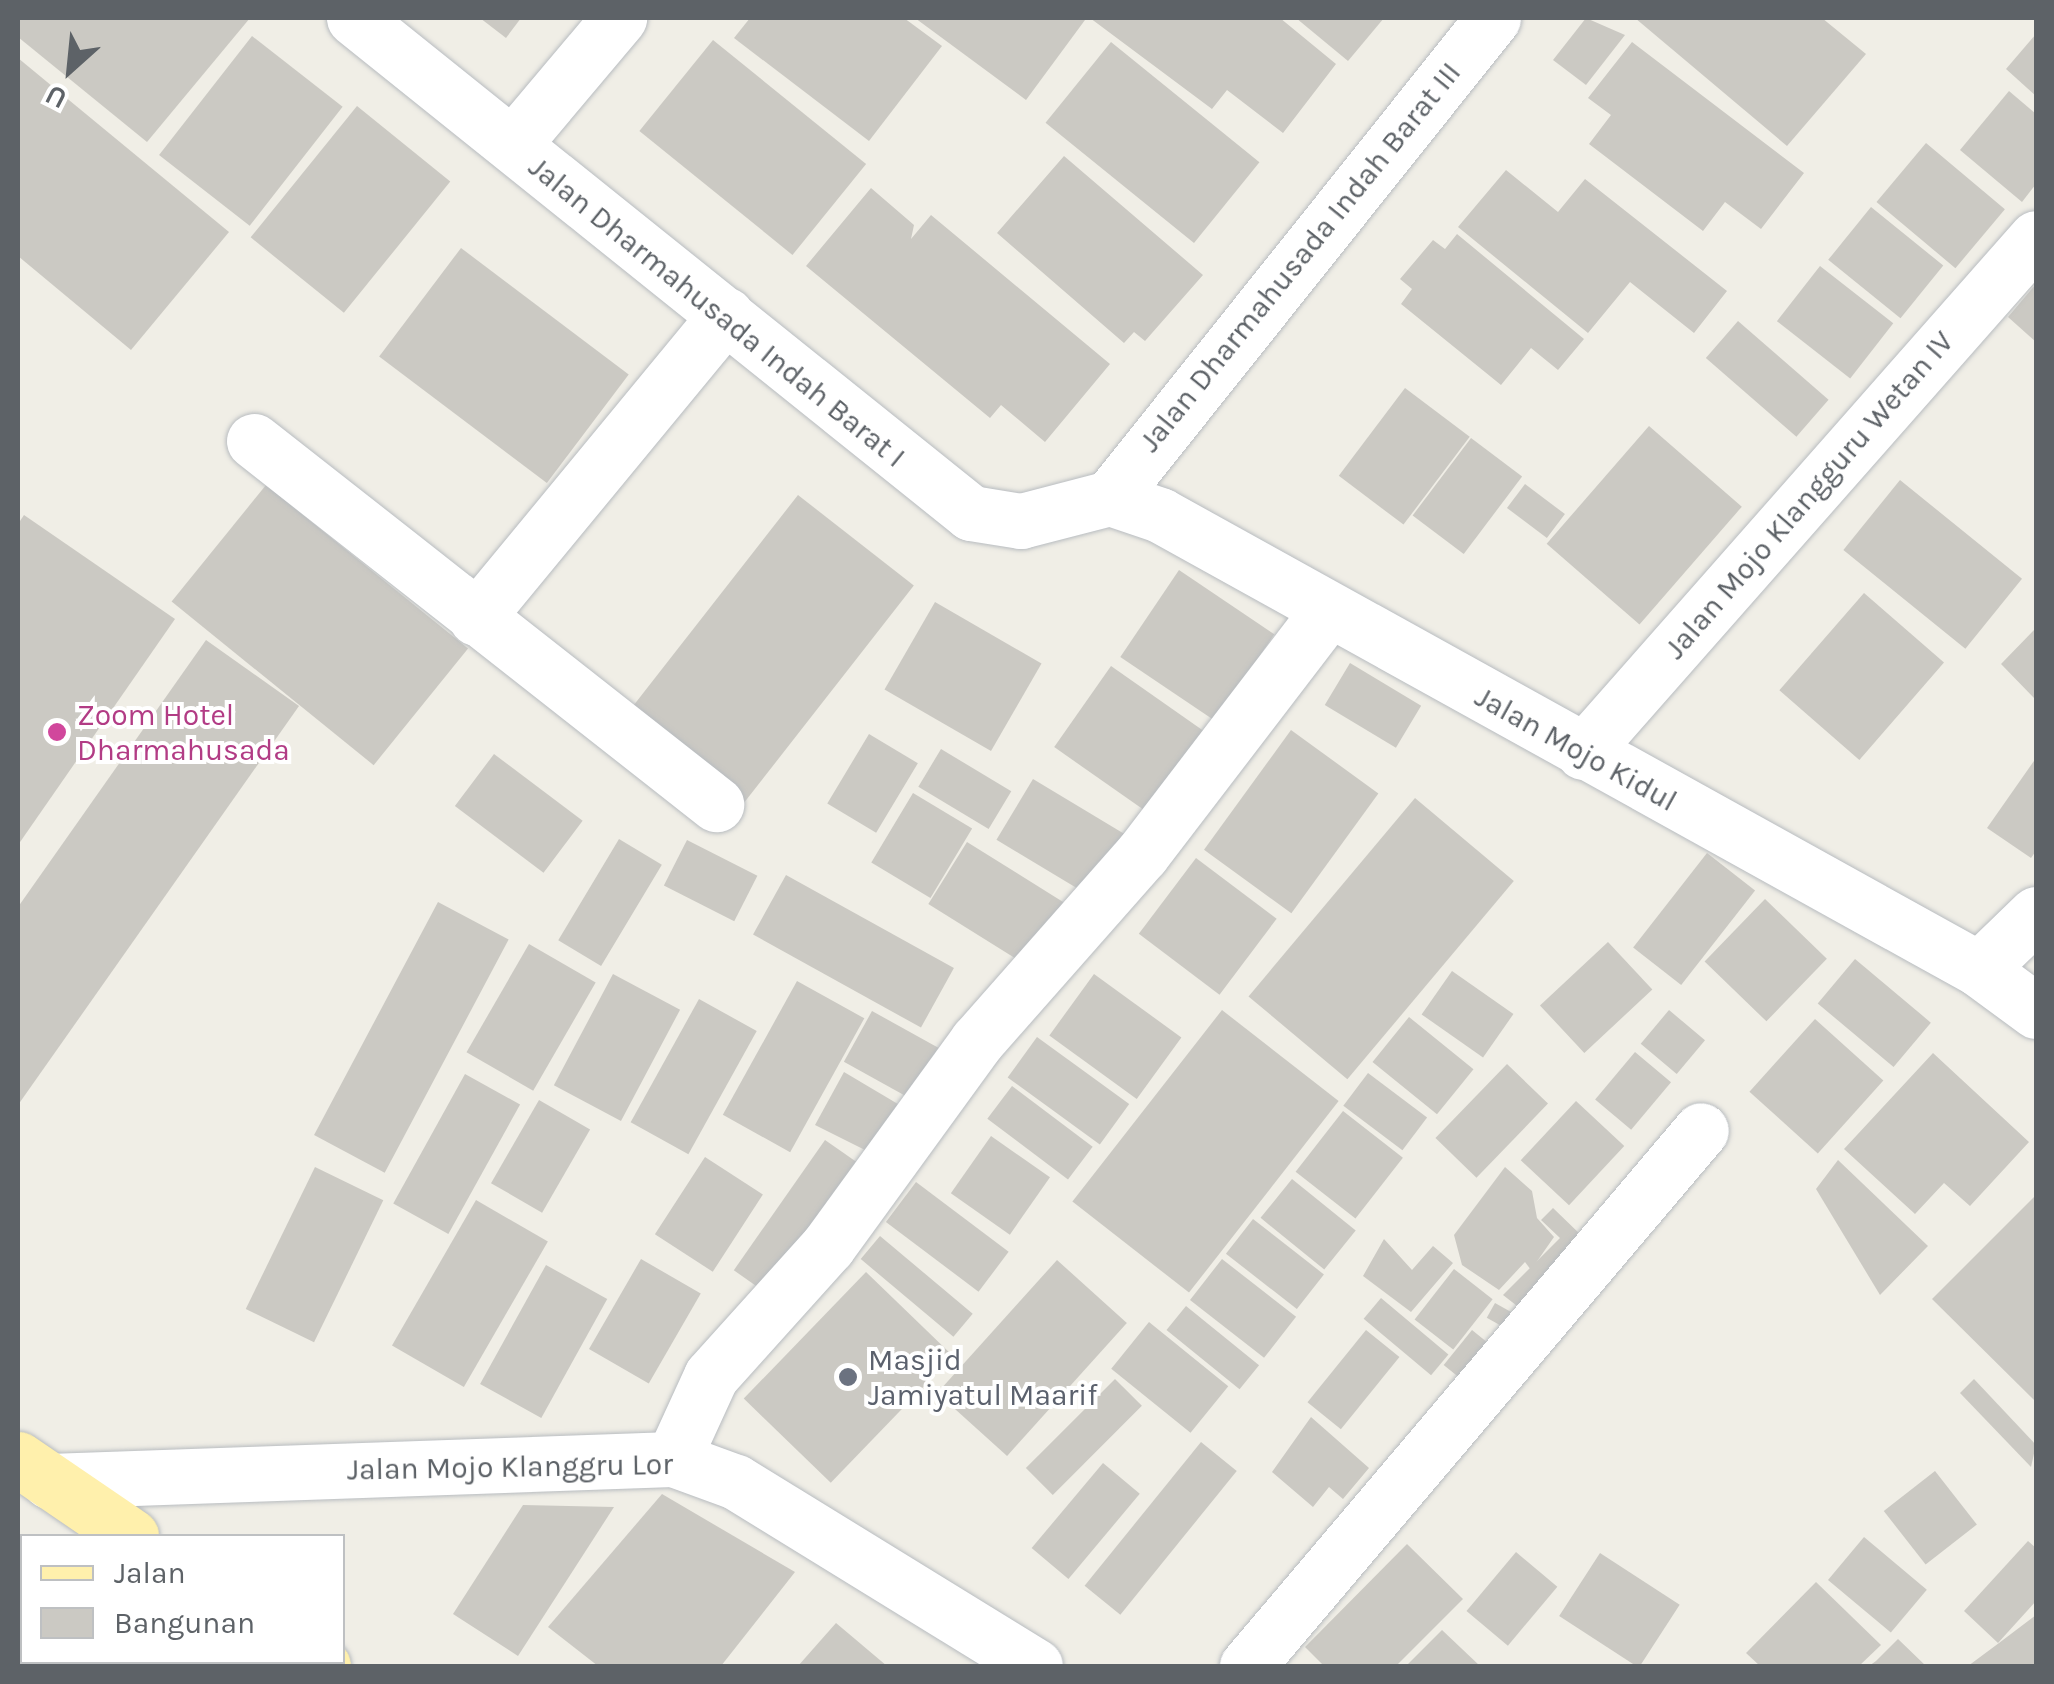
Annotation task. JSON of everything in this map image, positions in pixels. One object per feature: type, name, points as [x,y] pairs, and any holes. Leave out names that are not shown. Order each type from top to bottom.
[{"type":"main road","points":[[34,1470],[128,1534]]},
{"type":"street","name":"Jalan Dharmahusada Indah Barat I","points":[[354,18],[971,514],[1021,520],[1110,498]]},
{"type":"street","points":[[513,144],[619,18]]},
{"type":"street","name":"Jalan Dharmahusada Indah Barat III","points":[[1110,498],[1493,18]]},
{"type":"street","name":"Jalan Mojo Klangguru Wetan IV","points":[[1583,752],[2036,238]]},
{"type":"street","points":[[476,618],[726,315]]},
{"type":"street","points":[[254,441],[716,804]]},
{"type":"street","name":"Jalan Mojo Kidul","points":[[1110,498],[1160,515],[1326,613],[1980,969],[2036,1010]]},
{"type":"street","points":[[674,1459],[711,1376],[828,1246],[977,1041],[1142,854],[1326,613]]},
{"type":"street","points":[[1980,969],[2036,914]]},
{"type":"street","points":[[1246,1666],[1701,1130]]},
{"type":"street","name":"Jalan Mojo Klanggru Lor","points":[[34,1470],[674,1459],[736,1482],[1034,1666]]},
{"type":"building","points":[[18,18],[250,18],[147,142],[18,37]]},
{"type":"building","points":[[480,18],[521,18],[506,38]]},
{"type":"building","points":[[750,18],[904,18],[942,46],[869,141],[734,38]]},
{"type":"building","points":[[915,18],[1081,18],[1085,20],[1026,100]]},
{"type":"building","points":[[1090,18],[1280,18],[1336,64],[1283,133],[1227,90],[1212,109]]},
{"type":"building","points":[[1296,18],[1384,18],[1348,61]]},
{"type":"building","points":[[1586,18],[1625,35],[1586,85],[1553,60]]},
{"type":"building","points":[[1635,18],[1822,18],[1866,54],[1787,146]]},
{"type":"building","points":[[2036,34],[2036,96],[2006,69]]},
{"type":"building","points":[[252,36],[343,107],[250,226],[159,155]]},
{"type":"building","points":[[713,40],[866,164],[792,255],[639,131]]},
{"type":"building","points":[[1111,42],[1259,162],[1194,243],[1046,123]]},
{"type":"building","points":[[1632,42],[1804,173],[1761,229],[1725,202],[1703,231],[1589,144],[1611,115],[1588,98]]},
{"type":"building","points":[[18,58],[229,232],[131,350],[18,256]]},
{"type":"building","points":[[2009,91],[2036,114],[2036,184],[2022,202],[1960,150]]},
{"type":"building","points":[[357,106],[450,182],[344,313],[251,237]]},
{"type":"building","points":[[1926,143],[2005,209],[1955,268],[1877,202]]},
{"type":"building","points":[[1064,156],[1203,275],[1145,341],[1134,332],[1124,343],[997,233]]},
{"type":"building","points":[[1506,170],[1558,212],[1585,179],[1727,291],[1694,333],[1630,282],[1588,333],[1458,227]]},
{"type":"building","points":[[871,188],[914,225],[911,239],[931,215],[1110,364],[1045,442],[1001,405],[990,418],[806,266]]},
{"type":"building","points":[[1871,207],[1943,266],[1900,318],[1828,260]]},
{"type":"building","points":[[1457,234],[1584,339],[1558,370],[1531,348],[1501,385],[1401,304],[1412,289],[1400,279],[1433,240],[1445,249]]},
{"type":"building","points":[[461,248],[629,374],[547,483],[379,357]]},
{"type":"building","points":[[1820,266],[1893,323],[1850,378],[1777,321]]},
{"type":"building","points":[[2036,284],[2036,342],[2008,317]]},
{"type":"building","points":[[1738,321],[1829,400],[1796,437],[1706,358]]},
{"type":"building","points":[[1405,388],[1470,437],[1403,525],[1339,476]]},
{"type":"building","points":[[1649,426],[1742,507],[1639,624],[1547,544]]},
{"type":"building","points":[[1471,438],[1522,477],[1464,554],[1413,515]]},
{"type":"building","points":[[1900,480],[2022,579],[1965,649],[1843,550]]},
{"type":"building","points":[[1525,484],[1565,514],[1547,538],[1507,508]]},
{"type":"building","points":[[266,485],[468,649],[374,765],[172,602]]},
{"type":"building","points":[[798,495],[914,586],[742,805],[626,715]]},
{"type":"building","name":"Zoom Hotel Dharmahusada","points":[[24,515],[175,619],[18,845],[18,524]]},
{"type":"building","points":[[1179,570],[1274,634],[1216,721],[1120,657]]},
{"type":"building","points":[[1864,593],[1944,663],[1859,760],[1779,690]]},
{"type":"building","points":[[935,602],[1042,664],[991,751],[884,689]]},
{"type":"building","points":[[2036,628],[2036,700],[2001,664]]},
{"type":"building","points":[[206,640],[299,706],[18,1105],[18,907]]},
{"type":"building","points":[[1350,663],[1421,706],[1396,748],[1325,705]]},
{"type":"building","points":[[1111,666],[1210,735],[1153,816],[1054,747]]},
{"type":"building","points":[[1291,730],[1378,793],[1291,913],[1204,850]]},
{"type":"building","points":[[869,734],[918,763],[876,833],[827,803]]},
{"type":"building","points":[[941,749],[1011,791],[989,829],[918,787]]},
{"type":"building","points":[[494,754],[583,821],[544,873],[455,806]]},
{"type":"building","points":[[2036,758],[2036,851],[2031,858],[1987,828]]},
{"type":"building","points":[[1033,779],[1130,837],[1093,898],[996,840]]},
{"type":"building","points":[[913,793],[972,829],[930,898],[871,862]]},
{"type":"building","points":[[1415,798],[1514,881],[1347,1079],[1249,996]]},
{"type":"building","points":[[619,839],[662,865],[601,966],[558,940]]},
{"type":"building","points":[[687,840],[757,876],[734,921],[664,885]]},
{"type":"building","points":[[967,842],[1074,909],[1035,971],[928,904]]},
{"type":"building","points":[[1707,853],[1755,891],[1681,985],[1633,948]]},
{"type":"building","points":[[1196,858],[1277,919],[1219,995],[1139,934]]},
{"type":"building","points":[[786,875],[954,968],[921,1028],[753,934]]},
{"type":"building","points":[[1765,899],[1827,959],[1766,1021],[1705,962]]},
{"type":"building","points":[[438,902],[509,940],[385,1173],[314,1135]]},
{"type":"building","points":[[1608,942],[1652,990],[1584,1053],[1540,1005]]},
{"type":"building","points":[[529,944],[596,982],[533,1091],[467,1052]]},
{"type":"building","points":[[1855,959],[1931,1023],[1894,1067],[1818,1003]]},
{"type":"building","points":[[1452,971],[1513,1014],[1483,1057],[1422,1014]]},
{"type":"building","points":[[613,974],[680,1010],[621,1121],[554,1085]]},
{"type":"building","points":[[1094,974],[1181,1037],[1137,1099],[1049,1035]]},
{"type":"building","points":[[797,981],[864,1018],[790,1152],[723,1115]]},
{"type":"building","points":[[699,999],[757,1031],[688,1154],[631,1122]]},
{"type":"building","points":[[1222,1010],[1339,1101],[1189,1293],[1072,1201]]},
{"type":"building","points":[[1669,1010],[1705,1040],[1677,1074],[1641,1044]]},
{"type":"building","points":[[872,1011],[959,1059],[931,1110],[844,1062]]},
{"type":"building","points":[[1409,1017],[1474,1069],[1437,1114],[1372,1062]]},
{"type":"building","points":[[1815,1019],[1883,1081],[1818,1153],[1749,1092]]},
{"type":"building","points":[[1037,1037],[1129,1104],[1100,1144],[1008,1077]]},
{"type":"building","points":[[1635,1052],[1671,1082],[1631,1130],[1595,1099]]},
{"type":"building","points":[[1933,1053],[2029,1142],[1970,1206],[1944,1183],[1915,1214],[1844,1149]]},
{"type":"building","points":[[1507,1064],[1548,1104],[1476,1178],[1435,1138]]},
{"type":"building","points":[[844,1072],[908,1110],[877,1156],[815,1125]]},
{"type":"building","points":[[1368,1073],[1427,1118],[1402,1150],[1343,1106]]},
{"type":"building","points":[[465,1074],[520,1105],[448,1234],[393,1203]]},
{"type":"building","points":[[1012,1086],[1093,1147],[1068,1180],[987,1119]]},
{"type":"building","points":[[539,1100],[590,1130],[542,1213],[491,1183]]},
{"type":"building","points":[[1576,1101],[1624,1146],[1569,1205],[1521,1160]]},
{"type":"building","points":[[1343,1111],[1403,1158],[1355,1218],[1296,1172]]},
{"type":"building","points":[[991,1136],[1050,1177],[1010,1235],[951,1193]]},
{"type":"building","points":[[825,1140],[857,1162],[766,1293],[734,1270]]},
{"type":"building","points":[[705,1157],[763,1195],[713,1272],[655,1234]]},
{"type":"building","points":[[1838,1160],[1928,1246],[1880,1295],[1816,1189]]},
{"type":"building","points":[[315,1167],[383,1200],[314,1342],[246,1309]]},
{"type":"building","points":[[1505,1167],[1532,1191],[1537,1218],[1554,1237],[1531,1270],[1525,1262],[1499,1290],[1462,1265],[1454,1235]]},
{"type":"building","points":[[1292,1179],[1356,1231],[1324,1269],[1261,1218]]},
{"type":"building","points":[[916,1182],[1009,1252],[979,1292],[886,1222]]},
{"type":"building","points":[[2036,1195],[2036,1402],[1932,1299]]},
{"type":"building","points":[[476,1200],[548,1242],[464,1387],[392,1345]]},
{"type":"building","points":[[1553,1208],[1582,1236],[1521,1309],[1503,1295],[1560,1238],[1541,1220]]},
{"type":"building","points":[[1253,1219],[1324,1274],[1297,1309],[1226,1254]]},
{"type":"building","points":[[880,1236],[973,1314],[953,1337],[861,1259]]},
{"type":"building","points":[[1384,1239],[1412,1270],[1433,1246],[1453,1263],[1411,1312],[1363,1276]]},
{"type":"building","points":[[641,1259],[701,1294],[649,1384],[589,1349]]},
{"type":"building","points":[[1222,1259],[1296,1317],[1264,1358],[1190,1300]]},
{"type":"building","points":[[1057,1260],[1127,1323],[1007,1456],[937,1393]]},
{"type":"building","points":[[546,1265],[607,1299],[541,1418],[480,1384]]},
{"type":"building","points":[[1454,1269],[1493,1299],[1453,1350],[1415,1319]]},
{"type":"building","name":"Masjid Jamiyatul Maarif","points":[[866,1272],[953,1356],[831,1483],[744,1399]]},
{"type":"building","points":[[1381,1298],[1448,1355],[1431,1375],[1364,1319]]},
{"type":"building","points":[[1495,1303],[1515,1314],[1507,1329],[1487,1318]]},
{"type":"building","points":[[1186,1306],[1259,1365],[1240,1389],[1166,1330]]},
{"type":"building","points":[[1149,1322],[1228,1386],[1191,1433],[1111,1369]]},
{"type":"building","points":[[1366,1330],[1399,1357],[1341,1429],[1307,1402]]},
{"type":"building","points":[[1472,1330],[1498,1351],[1469,1386],[1444,1365]]},
{"type":"building","points":[[1115,1379],[1142,1406],[1053,1495],[1026,1468]]},
{"type":"building","points":[[1974,1379],[2036,1445],[2031,1467],[1960,1393]]},
{"type":"building","points":[[1311,1417],[1369,1468],[1343,1499],[1329,1487],[1313,1507],[1272,1472]]},
{"type":"building","points":[[1201,1442],[1237,1471],[1120,1615],[1085,1586]]},
{"type":"building","points":[[1103,1463],[1140,1494],[1068,1579],[1032,1548]]},
{"type":"building","points":[[1935,1471],[1977,1525],[1926,1565],[1884,1511]]},
{"type":"building","points":[[662,1494],[795,1572],[721,1666],[598,1666],[548,1627]]},
{"type":"building","points":[[523,1505],[614,1507],[518,1656],[453,1614]]},
{"type":"building","points":[[1864,1537],[1927,1590],[1891,1633],[1828,1580]]},
{"type":"building","points":[[2028,1541],[2036,1548],[2036,1601],[1998,1643],[1964,1611]]},
{"type":"building","points":[[1407,1544],[1463,1599],[1396,1666],[1324,1666],[1305,1647]]},
{"type":"building","points":[[1516,1552],[1557,1587],[1508,1646],[1467,1611]]},
{"type":"building","points":[[1600,1553],[1680,1605],[1640,1666],[1559,1616]]},
{"type":"building","points":[[1816,1582],[1881,1645],[1859,1666],[1760,1666],[1746,1653]]},
{"type":"building","points":[[2036,1615],[2036,1666],[1968,1666],[1999,1643]]},
{"type":"building","points":[[836,1623],[887,1666],[798,1666]]},
{"type":"building","points":[[1442,1630],[1480,1666],[1406,1666]]},
{"type":"building","points":[[1898,1639],[1926,1666],[1869,1666],[1876,1661]]},
{"type":"place","name":"Zoom Hotel Dharmahusada","points":[[57,732]]},
{"type":"place","name":"Masjid Jamiyatul Maarif","points":[[848,1377]]}]
